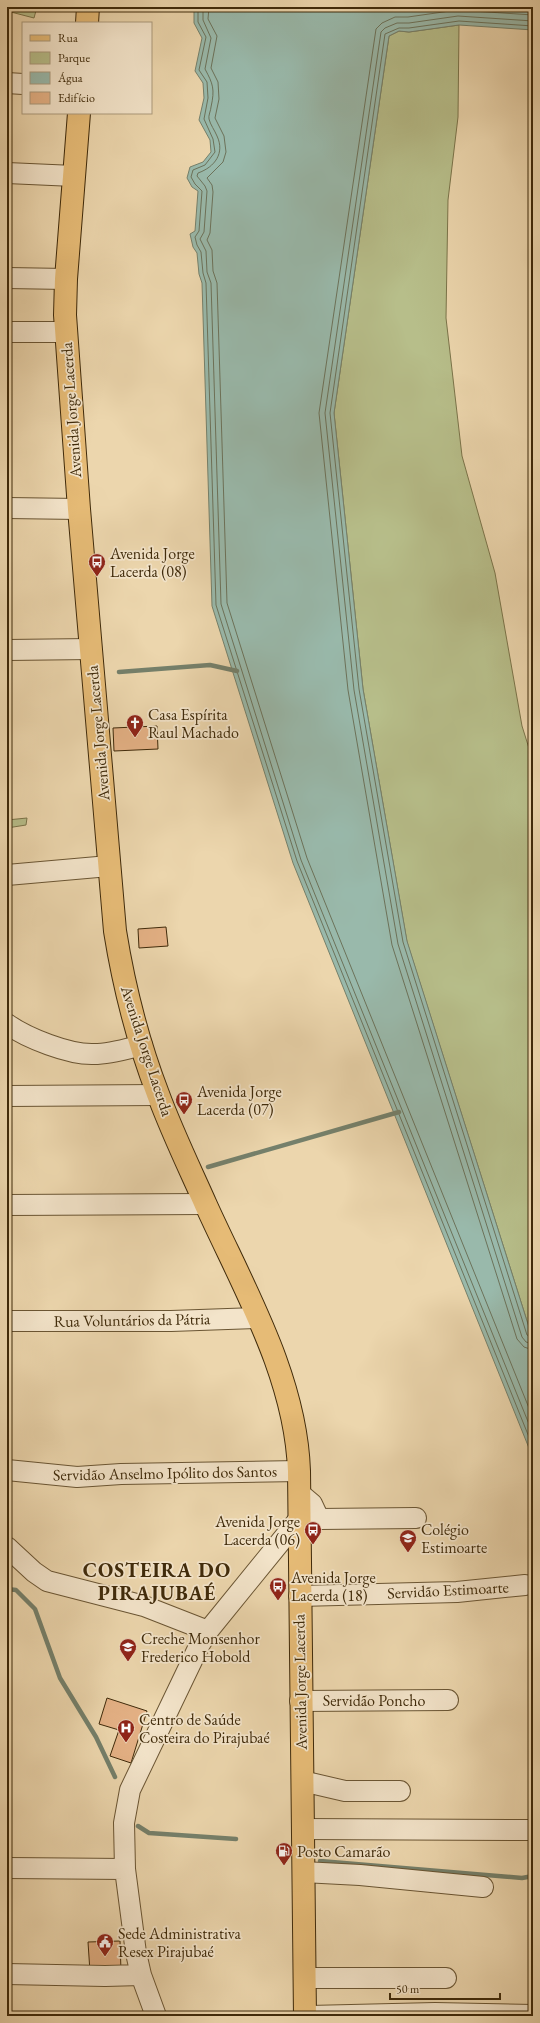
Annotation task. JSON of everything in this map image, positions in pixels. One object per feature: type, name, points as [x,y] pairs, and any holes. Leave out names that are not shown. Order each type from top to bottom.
[{"type":"main road","points":[[87,22],[88,7]]},
{"type":"main road","name":"Avenida Jorge Lacerda","points":[[79,114],[66,280],[66,332],[78,509],[115,931],[122,974],[158,1095],[258,1318],[279,1374],[291,1414],[299,1472],[300,1701],[305,2016]]},
{"type":"street","points":[[7,82],[22,84]]},
{"type":"street","points":[[7,173],[74,176]]},
{"type":"street","points":[[7,278],[66,280]]},
{"type":"street","points":[[7,332],[66,332]]},
{"type":"street","points":[[7,508],[78,509]]},
{"type":"street","points":[[7,650],[91,649]]},
{"type":"street","points":[[7,875],[109,866]]},
{"type":"street","points":[[7,1024],[44,1043],[92,1054],[106,1054],[142,1045]]},
{"type":"street","points":[[7,1096],[158,1095]]},
{"type":"street","points":[[7,1205],[206,1204]]},
{"type":"street","name":"Rua Voluntários da Pátria","points":[[7,1321],[171,1321],[258,1318]]},
{"type":"street","name":"Servidão Anselmo Ipólito dos Santos","points":[[7,1470],[77,1477],[121,1474],[299,1472]]},
{"type":"street","points":[[299,1493],[312,1504],[319,1519],[416,1518]]},
{"type":"street","points":[[156,2016],[140,1975],[125,1869],[124,1823],[130,1790],[208,1630],[299,1519]]},
{"type":"street","points":[[7,1547],[34,1572],[47,1581],[144,1606],[208,1630]]},
{"type":"street","name":"Servidão Estimoarte","points":[[299,1596],[457,1592],[525,1585]]},
{"type":"street","name":"Servidão Poncho","points":[[300,1701],[448,1700]]},
{"type":"street","points":[[302,1781],[346,1791],[400,1791]]},
{"type":"street","points":[[302,1829],[533,1830]]},
{"type":"street","points":[[7,1868],[125,1869]]},
{"type":"street","points":[[303,1872],[360,1875],[483,1887]]},
{"type":"street","points":[[7,1974],[105,1976],[140,1975]]},
{"type":"street","points":[[304,1978],[446,1978]]},
{"type":"street","points":[[309,2016],[428,2013],[533,2015]]},
{"type":"green space","points":[[7,7],[37,7],[34,18],[7,11]]},
{"type":"green space","points":[[459,25],[458,117],[448,200],[446,318],[462,456],[495,573],[522,726],[533,761],[533,1340],[407,942],[363,689],[334,413],[389,36],[399,31],[409,32]]},
{"type":"green space","points":[[27,818],[26,825],[7,828],[7,820]]},
{"type":"water","points":[[194,7],[533,7],[533,30],[459,25],[409,32],[399,31],[389,36],[334,413],[363,689],[407,941],[533,1340],[533,1458],[293,863],[212,606],[202,283],[199,274],[197,253],[193,247],[190,234],[195,231],[198,191],[192,187],[187,178],[190,167],[203,162],[211,152],[210,140],[199,120],[204,98],[203,83],[195,71],[202,38],[194,23]]},
{"type":"building","name":"Casa Espírita Raul Machado","points":[[157,726],[158,749],[114,751],[113,728]]},
{"type":"building","points":[[166,927],[168,946],[139,948],[138,929]]},
{"type":"building","name":"Centro de Saúde Costeira do Pirajubaé","points":[[107,1698],[147,1711],[131,1763],[110,1756],[119,1730],[99,1724]]},
{"type":"building","name":"Sede Administrativa Resex Pirajubaé","points":[[120,1941],[121,1971],[90,1972],[88,1942]]},
{"type":"waterway","points":[[119,672],[210,665],[237,671]]},
{"type":"waterway","points":[[208,1167],[399,1112]]},
{"type":"waterway","points":[[7,1589],[16,1590],[35,1609],[60,1678],[96,1737],[115,1777]]},
{"type":"waterway","points":[[138,1826],[149,1833],[236,1839]]},
{"type":"waterway","points":[[320,1861],[522,1878],[533,1876]]},
{"type":"place","name":"Avenida Jorge Lacerda (08)","points":[[97,577]]},
{"type":"place","name":"Casa Espírita Raul Machado","points":[[135,738]]},
{"type":"place","name":"Avenida Jorge Lacerda (07)","points":[[184,1115]]},
{"type":"place","name":"Avenida Jorge Lacerda (06)","points":[[313,1545]]},
{"type":"place","name":"Colégio Estimoarte","points":[[408,1553]]},
{"type":"place","name":"Avenida Jorge Lacerda (18)","points":[[278,1601]]},
{"type":"place","name":"Creche Monsenhor Frederico Hobold","points":[[128,1662]]},
{"type":"place","name":"Centro de Saúde Costeira do Pirajubaé","points":[[126,1743]]},
{"type":"place","name":"Posto Camarão","points":[[284,1866]]},
{"type":"place","name":"Sede Administrativa Resex Pirajubaé","points":[[105,1957]]},
{"type":"district","name":"COSTEIRA DO PIRAJUBAÉ","points":[[157,1582]]}]
